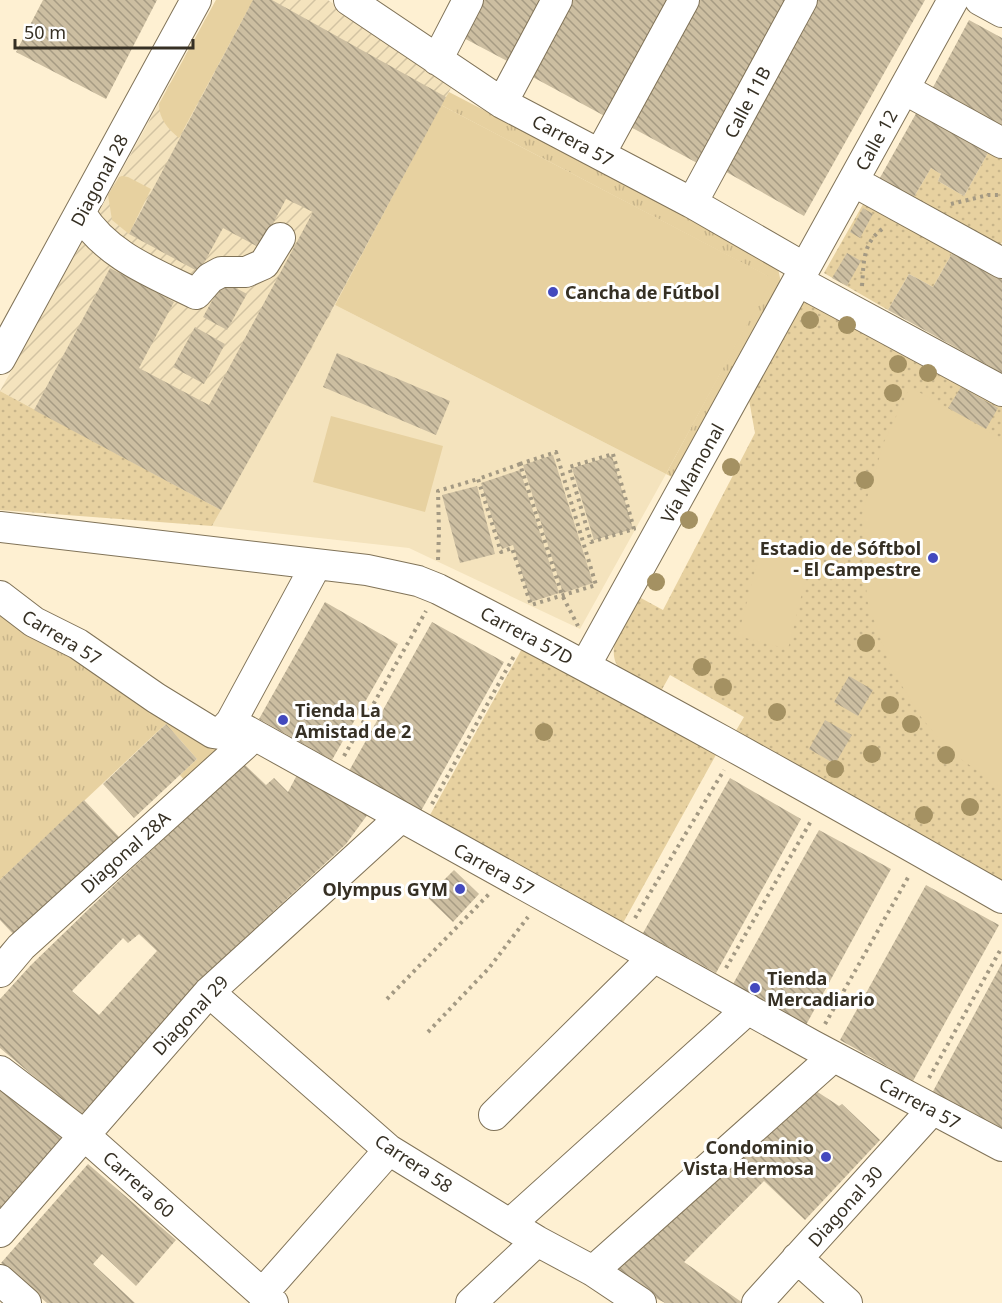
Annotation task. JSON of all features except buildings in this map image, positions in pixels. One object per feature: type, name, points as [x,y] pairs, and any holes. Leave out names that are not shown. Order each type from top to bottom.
[{"type":"street","name":"Diagonal 28","points":[[0,359],[196,0]]},
{"type":"street","name":"Carrera 57","points":[[349,0],[502,103],[692,203],[802,274],[1002,391]]},
{"type":"street","points":[[437,60],[468,0]]},
{"type":"street","points":[[502,103],[557,0]]},
{"type":"street","points":[[600,154],[684,0]]},
{"type":"street","name":"Calle 11B","points":[[692,203],[802,0]]},
{"type":"street","name":"Calle 12","points":[[802,274],[953,0]]},
{"type":"street","points":[[980,0],[1002,12]]},
{"type":"street","points":[[904,89],[1002,143]]},
{"type":"street","points":[[853,181],[1002,263]]},
{"type":"street","points":[[81,214],[97,237],[120,255],[196,294],[210,278],[221,272],[246,272],[264,264],[280,238]]},
{"type":"street","name":"Vía Mamonal","points":[[585,666],[802,274]]},
{"type":"street","name":"Carrera 57D","points":[[0,527],[394,575],[438,576],[526,634],[825,797],[1002,898]]},
{"type":"street","name":"Diagonal 28A","points":[[0,972],[11,939],[242,729],[316,565]]},
{"type":"street","name":"Carrera 57","points":[[0,596],[34,622],[78,644],[156,698],[213,733],[220,734],[242,729],[823,1051],[1002,1146]]},
{"type":"street","name":"Diagonal 29","points":[[0,1232],[209,992],[410,823]]},
{"type":"street","points":[[494,1115],[654,957]]},
{"type":"street","name":"Carrera 58","points":[[209,992],[389,1150],[537,1241],[593,1271],[641,1303]]},
{"type":"street","points":[[511,1223],[748,1009]]},
{"type":"street","points":[[593,1271],[823,1051]]},
{"type":"street","name":"Carrera 60","points":[[0,1071],[84,1135],[268,1299]]},
{"type":"street","name":"Diagonal 30","points":[[757,1303],[924,1105]]},
{"type":"street","points":[[268,1299],[389,1150]]},
{"type":"street","points":[[471,1303],[537,1241]]},
{"type":"street","points":[[797,1258],[848,1303]]},
{"type":"street","points":[[0,1280],[26,1303]]},
{"type":"path","points":[[331,779],[438,576],[438,491],[556,452],[596,585],[531,605],[512,548],[501,552],[478,479]]},
{"type":"path","points":[[613,454],[634,529],[591,543],[578,498],[569,467],[613,454]]},
{"type":"path","points":[[520,464],[562,595],[580,629]]},
{"type":"path","points":[[571,501],[578,498]]},
{"type":"path","points":[[410,823],[526,634]]},
{"type":"path","points":[[622,940],[736,749]]},
{"type":"path","points":[[713,990],[825,797]]},
{"type":"path","points":[[823,1051],[922,853]]},
{"type":"path","points":[[387,999],[507,876]]},
{"type":"path","points":[[428,1032],[489,968],[526,920],[540,895]]},
{"type":"path","points":[[924,1105],[1002,947]]},
{"type":"shaded area","points":[[216,0],[328,0],[452,86],[318,337],[221,510],[0,391]]},
{"type":"shaded area","points":[[335,305],[666,474],[580,629],[409,548],[212,526]]},
{"type":"green space","points":[[216,0],[253,0],[179,138],[165,123],[159,104]]},
{"type":"green space","points":[[449,92],[761,254],[778,268],[781,283],[674,478],[666,474],[771,278],[441,105]]},
{"type":"green space","name":"Cancha de Fútbol","points":[[441,105],[772,278],[666,474],[335,305]]},
{"type":"green space","points":[[989,151],[1002,158],[1002,242],[997,251],[911,202],[931,168],[941,174],[938,181],[964,196]]},
{"type":"green space","points":[[122,176],[151,189],[129,234],[112,220],[108,195],[119,177]]},
{"type":"green space","points":[[866,199],[954,250],[933,287],[909,274],[888,310],[824,273]]},
{"type":"green space","points":[[806,294],[1002,403],[1002,881],[734,734],[744,717],[670,675],[660,693],[631,678],[616,664],[614,654],[618,634],[639,597],[663,610],[755,433],[749,400]]},
{"type":"green space","name":"Estadio de Sóftbol - El Campestre","points":[[910,387],[1002,439],[1002,788],[948,750],[921,717],[891,668],[867,600],[862,515],[884,442]]},
{"type":"green space","points":[[0,391],[221,510],[212,526],[0,510]]},
{"type":"green space","points":[[331,416],[443,446],[425,512],[313,482]]},
{"type":"green space","points":[[763,540],[812,553],[788,649],[738,636]]},
{"type":"green space","points":[[0,606],[170,720],[0,880]]},
{"type":"green space","points":[[524,645],[717,753],[623,923],[430,815]]},
{"type":"green space","points":[[170,720],[218,751],[185,781],[180,775],[197,759],[166,724]]},
{"type":"place","name":"Cancha de Fútbol","points":[[553,292]]},
{"type":"place","name":"Estadio de Sóftbol - El Campestre","points":[[933,558]]},
{"type":"place","name":"Tienda La Amistad de 2","points":[[283,720]]},
{"type":"place","name":"Olympus GYM","points":[[460,889]]},
{"type":"place","name":"Tienda Mercadiario","points":[[755,988]]},
{"type":"place","name":"Condominio Vista Hermosa","points":[[826,1157]]}]
